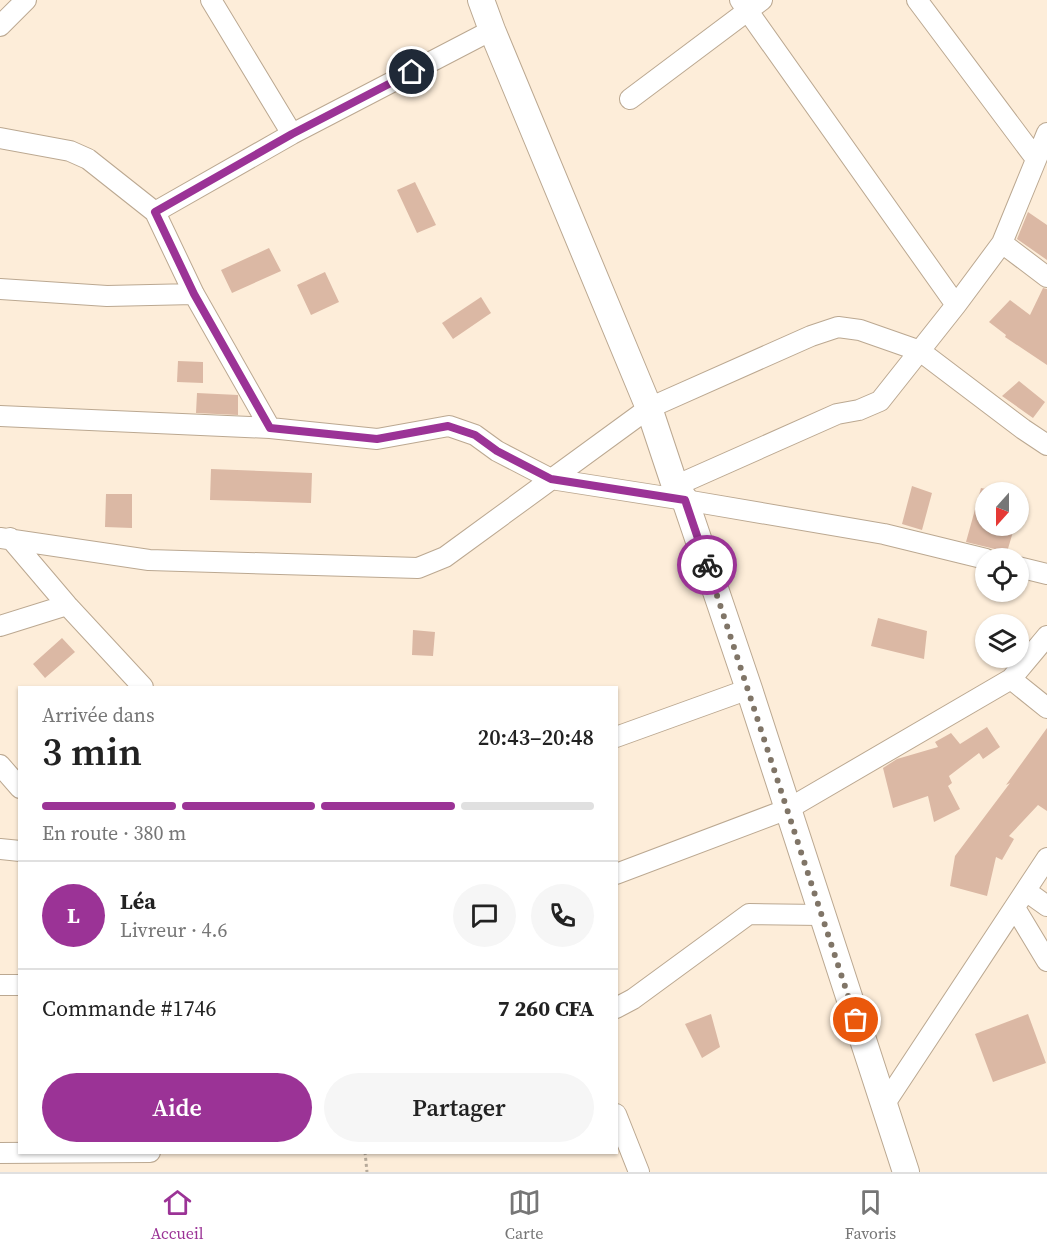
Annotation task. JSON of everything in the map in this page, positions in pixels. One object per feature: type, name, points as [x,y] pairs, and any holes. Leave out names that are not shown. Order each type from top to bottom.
[{"type":"street","points":[[0,26],[26,0]]},
{"type":"street","points":[[211,0],[292,134]]},
{"type":"street","points":[[481,0],[649,408],[680,493],[749,689],[906,1172]]},
{"type":"street","points":[[917,0],[1036,159]]},
{"type":"street","points":[[630,99],[750,4],[956,305]]},
{"type":"street","points":[[155,212],[292,134],[492,30]]},
{"type":"street","points":[[680,493],[837,414],[859,410],[880,401],[1002,243],[1047,132]]},
{"type":"street","points":[[0,138],[70,151],[88,159],[155,212],[194,294],[270,428]]},
{"type":"street","points":[[1002,243],[1047,277]]},
{"type":"street","points":[[0,289],[107,296],[194,294]]},
{"type":"street","points":[[5,538],[149,560],[418,568],[445,557],[649,408],[811,336],[837,327],[860,330],[920,351],[1047,445]]},
{"type":"street","points":[[0,416],[270,428],[377,439],[448,426],[475,435],[497,451],[551,479],[680,493],[884,534],[975,556]]},
{"type":"street","points":[[5,538],[142,686]]},
{"type":"street","points":[[1029,570],[1047,574]]},
{"type":"street","points":[[0,626],[67,605]]},
{"type":"street","points":[[618,873],[788,809],[1011,679],[1047,636]]},
{"type":"street","points":[[1011,679],[1047,708]]},
{"type":"street","points":[[618,736],[749,689]]},
{"type":"street","points":[[0,765],[18,786]]},
{"type":"street","points":[[0,849],[18,851]]},
{"type":"street","points":[[884,1105],[1047,858]]},
{"type":"street","points":[[1026,891],[1047,906]]},
{"type":"street","points":[[1016,908],[1047,960]]},
{"type":"street","points":[[618,1007],[633,999],[748,914],[821,915]]},
{"type":"street","points":[[0,985],[18,985]]},
{"type":"street","points":[[618,1119],[639,1172]]},
{"type":"street","points":[[0,1154],[18,1154]]},
{"type":"path","points":[[365,1154],[367,1172]]},
{"type":"building","points":[[415,182],[436,225],[417,233],[397,190]]},
{"type":"building","points":[[1028,212],[1047,225],[1047,260],[1017,239]]},
{"type":"building","points":[[269,248],[281,271],[232,293],[221,270]]},
{"type":"building","points":[[325,272],[339,302],[311,315],[297,285]]},
{"type":"building","points":[[1043,288],[1047,289],[1047,365],[1005,337],[1006,335],[989,322],[1010,300],[1030,315]]},
{"type":"building","points":[[481,297],[491,313],[453,339],[442,323]]},
{"type":"building","points":[[178,361],[203,362],[203,383],[177,382]]},
{"type":"building","points":[[1019,381],[1045,402],[1033,418],[1002,396]]},
{"type":"building","points":[[197,393],[238,395],[238,415],[196,413]]},
{"type":"building","points":[[211,469],[312,473],[311,503],[210,500]]},
{"type":"building","points":[[912,486],[932,493],[922,530],[902,524]]},
{"type":"building","points":[[106,494],[132,494],[132,528],[105,527]]},
{"type":"building","points":[[975,510],[975,536],[1012,536],[1008,548],[991,548],[966,542]]},
{"type":"building","points":[[878,618],[927,631],[924,659],[871,646]]},
{"type":"building","points":[[413,630],[435,632],[433,656],[412,655]]},
{"type":"building","points":[[62,638],[75,652],[45,678],[33,664]]},
{"type":"building","points":[[987,727],[1000,747],[983,759],[979,753],[949,776],[952,783],[948,786],[960,809],[934,822],[928,796],[893,808],[883,768],[897,759],[938,747],[935,742],[951,733],[960,744]]},
{"type":"building","points":[[1047,728],[1047,811],[1038,805],[1009,836],[1014,839],[1002,860],[996,857],[987,896],[950,886],[955,856],[1010,783],[1006,785]]},
{"type":"building","points":[[711,1014],[720,1047],[702,1058],[685,1024]]},
{"type":"building","points":[[1028,1014],[1046,1063],[993,1082],[975,1034]]},
{"type":"way so far","points":[[707,565],[856,1020]]},
{"type":"route","points":[[412,72],[292,134],[155,212],[194,294],[270,428],[377,439],[448,426],[475,435],[497,451],[551,479],[685,500],[707,565]]}]
